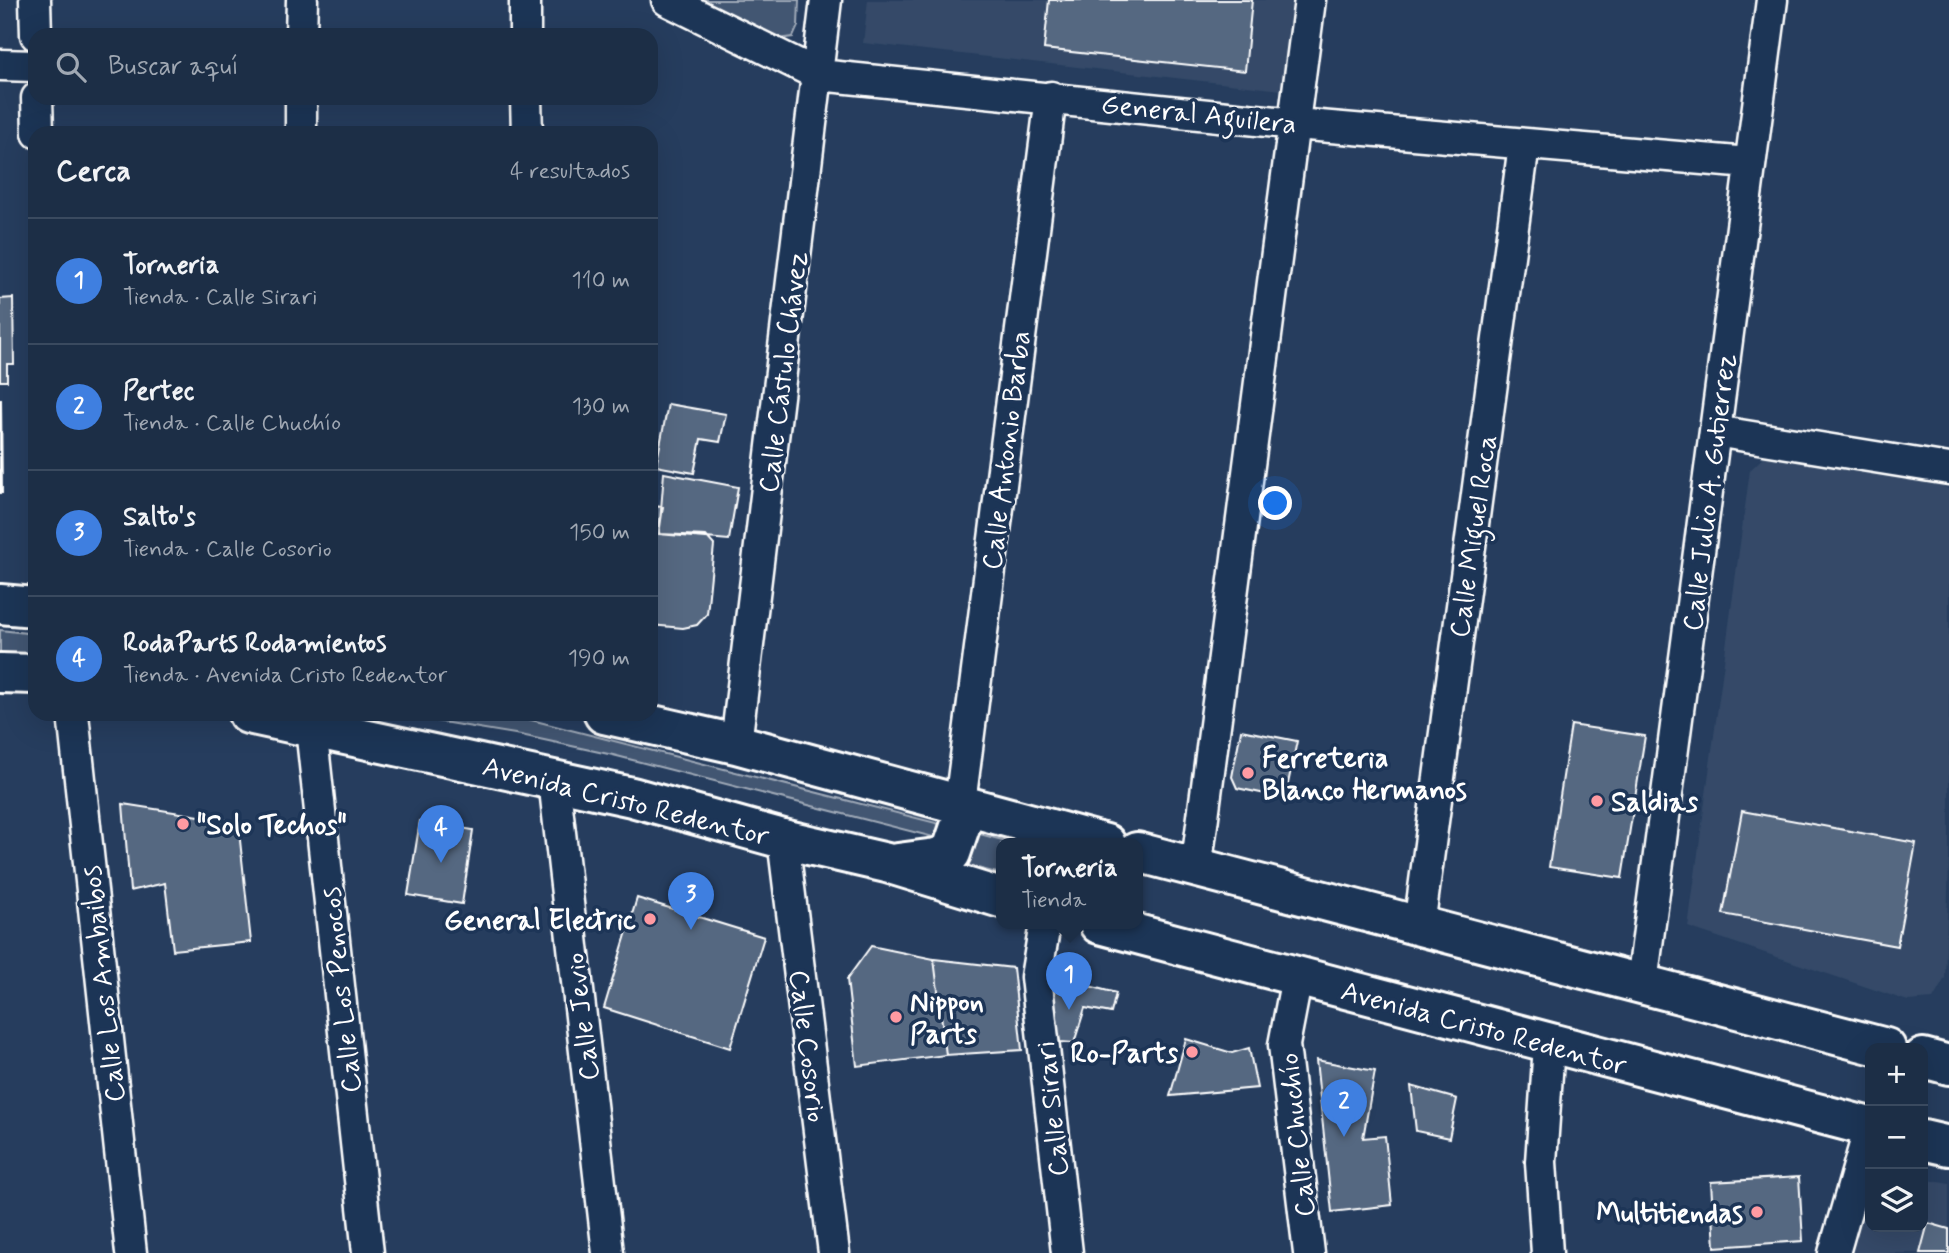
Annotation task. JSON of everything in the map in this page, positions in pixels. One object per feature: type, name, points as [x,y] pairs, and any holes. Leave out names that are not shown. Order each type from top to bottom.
[{"type":"main road","points":[[0,604],[28,606]]},
{"type":"main road","points":[[0,673],[28,674]]},
{"type":"main road","name":"Avenida Cristo Redentor","points":[[280,721],[632,797],[783,839],[887,863],[996,896]]},
{"type":"main road","points":[[635,721],[736,744],[1085,838]]},
{"type":"main road","points":[[887,863],[936,858],[951,853],[962,821],[960,803]]},
{"type":"main road","points":[[1143,854],[1867,1043]]},
{"type":"main road","name":"Avenida Cristo Redentor","points":[[1118,929],[1865,1127]]},
{"type":"main road","points":[[1928,1059],[1949,1065]]},
{"type":"main road","points":[[1928,1141],[1949,1146]]},
{"type":"street","points":[[35,0],[36,28]]},
{"type":"street","points":[[301,28],[302,0]]},
{"type":"street","points":[[525,0],[525,28]]},
{"type":"street","name":"General Aguilera","points":[[667,0],[819,75],[1296,124],[1749,163]]},
{"type":"street","name":"Calle Cástulo Chávez","points":[[736,744],[826,0]]},
{"type":"street","points":[[1196,870],[1296,124],[1310,0]]},
{"type":"street","name":"Calle Julio A. Gutierrez","points":[[1642,984],[1772,0]]},
{"type":"street","points":[[0,65],[28,66]]},
{"type":"street","name":"Calle Antonio Barba","points":[[960,803],[1051,97]]},
{"type":"street","points":[[37,105],[38,126]]},
{"type":"street","points":[[301,105],[301,126]]},
{"type":"street","points":[[526,105],[527,126]]},
{"type":"street","name":"Calle Miguel Roca","points":[[1419,926],[1524,145]]},
{"type":"street","points":[[1715,431],[1949,469]]},
{"type":"street","name":"Calle Los Ambaibos","points":[[74,721],[131,1253]]},
{"type":"street","name":"Calle Los Penocos","points":[[311,728],[368,1253]]},
{"type":"street","name":"Calle Jevio","points":[[554,780],[607,1253]]},
{"type":"street","name":"Calle Cosorio","points":[[783,839],[834,1253]]},
{"type":"street","name":"Calle Sirari","points":[[1044,929],[1036,977],[1068,1253]]},
{"type":"street","name":"Calle Chuchío","points":[[1297,977],[1284,1045],[1309,1253]]},
{"type":"street","points":[[1548,1253],[1541,1163],[1549,1045]]},
{"type":"street","points":[[1834,1253],[1865,1145]]},
{"type":"shaded area","points":[[703,0],[799,0],[798,26],[793,37],[779,39]]},
{"type":"shaded area","points":[[868,0],[1292,0],[1282,90],[863,43]]},
{"type":"shaded area","points":[[1765,456],[1942,485],[1949,490],[1949,863],[1945,978],[1933,999],[1908,1001],[1688,927],[1750,470]]},
{"type":"shaded area","points":[[0,630],[28,633],[28,668],[0,665]]},
{"type":"shaded area","points":[[436,721],[535,721],[940,824],[944,832],[937,838],[613,755],[521,735]]},
{"type":"shaded area","points":[[972,832],[996,838],[996,873],[954,862]]},
{"type":"shaded area","points":[[1928,1180],[1949,1184],[1949,1253],[1844,1253],[1865,1198],[1865,1232],[1928,1232]]},
{"type":"building","points":[[1049,0],[1252,0],[1245,71],[1044,49]]},
{"type":"building","points":[[13,298],[14,364],[7,364],[7,381],[0,381],[0,299]]},
{"type":"building","points":[[1,399],[2,493],[0,493]]},
{"type":"building","points":[[668,404],[726,414],[720,442],[701,439],[694,473],[658,466]]},
{"type":"building","points":[[664,473],[738,487],[729,540],[659,534]]},
{"type":"building","points":[[658,507],[663,507],[659,534],[706,536],[714,545],[707,614],[697,625],[683,628],[658,626]]},
{"type":"building","name":"Saldias","points":[[1571,725],[1645,736],[1622,878],[1549,867]]},
{"type":"building","points":[[1241,730],[1297,741],[1285,798],[1237,788],[1232,777]]},
{"type":"building","points":[[123,804],[238,822],[251,942],[173,950],[165,883],[130,891]]},
{"type":"building","points":[[1742,811],[1916,843],[1897,946],[1723,914]]},
{"type":"building","points":[[420,821],[473,830],[462,904],[408,895]]},
{"type":"building","points":[[637,898],[764,937],[730,1048],[604,1008]]},
{"type":"building","name":"Nippon Parts","points":[[871,946],[934,959],[946,1055],[857,1066],[847,979]]},
{"type":"building","points":[[934,959],[1013,968],[1022,1050],[946,1055]]},
{"type":"building","points":[[1058,978],[1116,993],[1111,1013],[1085,1008],[1074,1043],[1060,1042],[1050,997]]},
{"type":"building","points":[[1186,1039],[1232,1053],[1249,1048],[1257,1088],[1170,1096]]},
{"type":"building","points":[[1316,1060],[1375,1071],[1363,1138],[1385,1136],[1392,1205],[1332,1212]]},
{"type":"building","points":[[1411,1086],[1457,1099],[1449,1138],[1416,1131]]},
{"type":"building","name":"Multitiendas","points":[[1799,1177],[1803,1241],[1715,1247],[1711,1182]]},
{"type":"building","points":[[1928,1223],[1949,1229],[1949,1253],[1920,1253],[1926,1232],[1928,1232]]},
{"type":"place","name":"Ferreteria Blanco Hermanos","points":[[1248,773]]},
{"type":"place","name":"Saldias","points":[[1597,801]]},
{"type":"place","name":"\"Solo Techos\"","points":[[183,824]]},
{"type":"place","name":"RodaParts Rodamientos","points":[[441,863]]},
{"type":"place","name":"General Electric","points":[[650,919]]},
{"type":"place","name":"Salto's","points":[[691,930]]},
{"type":"place","name":"Torneria","points":[[1069,1010]]},
{"type":"place","name":"Nippon Parts","points":[[896,1017]]},
{"type":"place","name":"Ro-Parts","points":[[1192,1052]]},
{"type":"place","name":"Pertec","points":[[1344,1137]]},
{"type":"place","name":"Multitiendas","points":[[1757,1212]]}]
